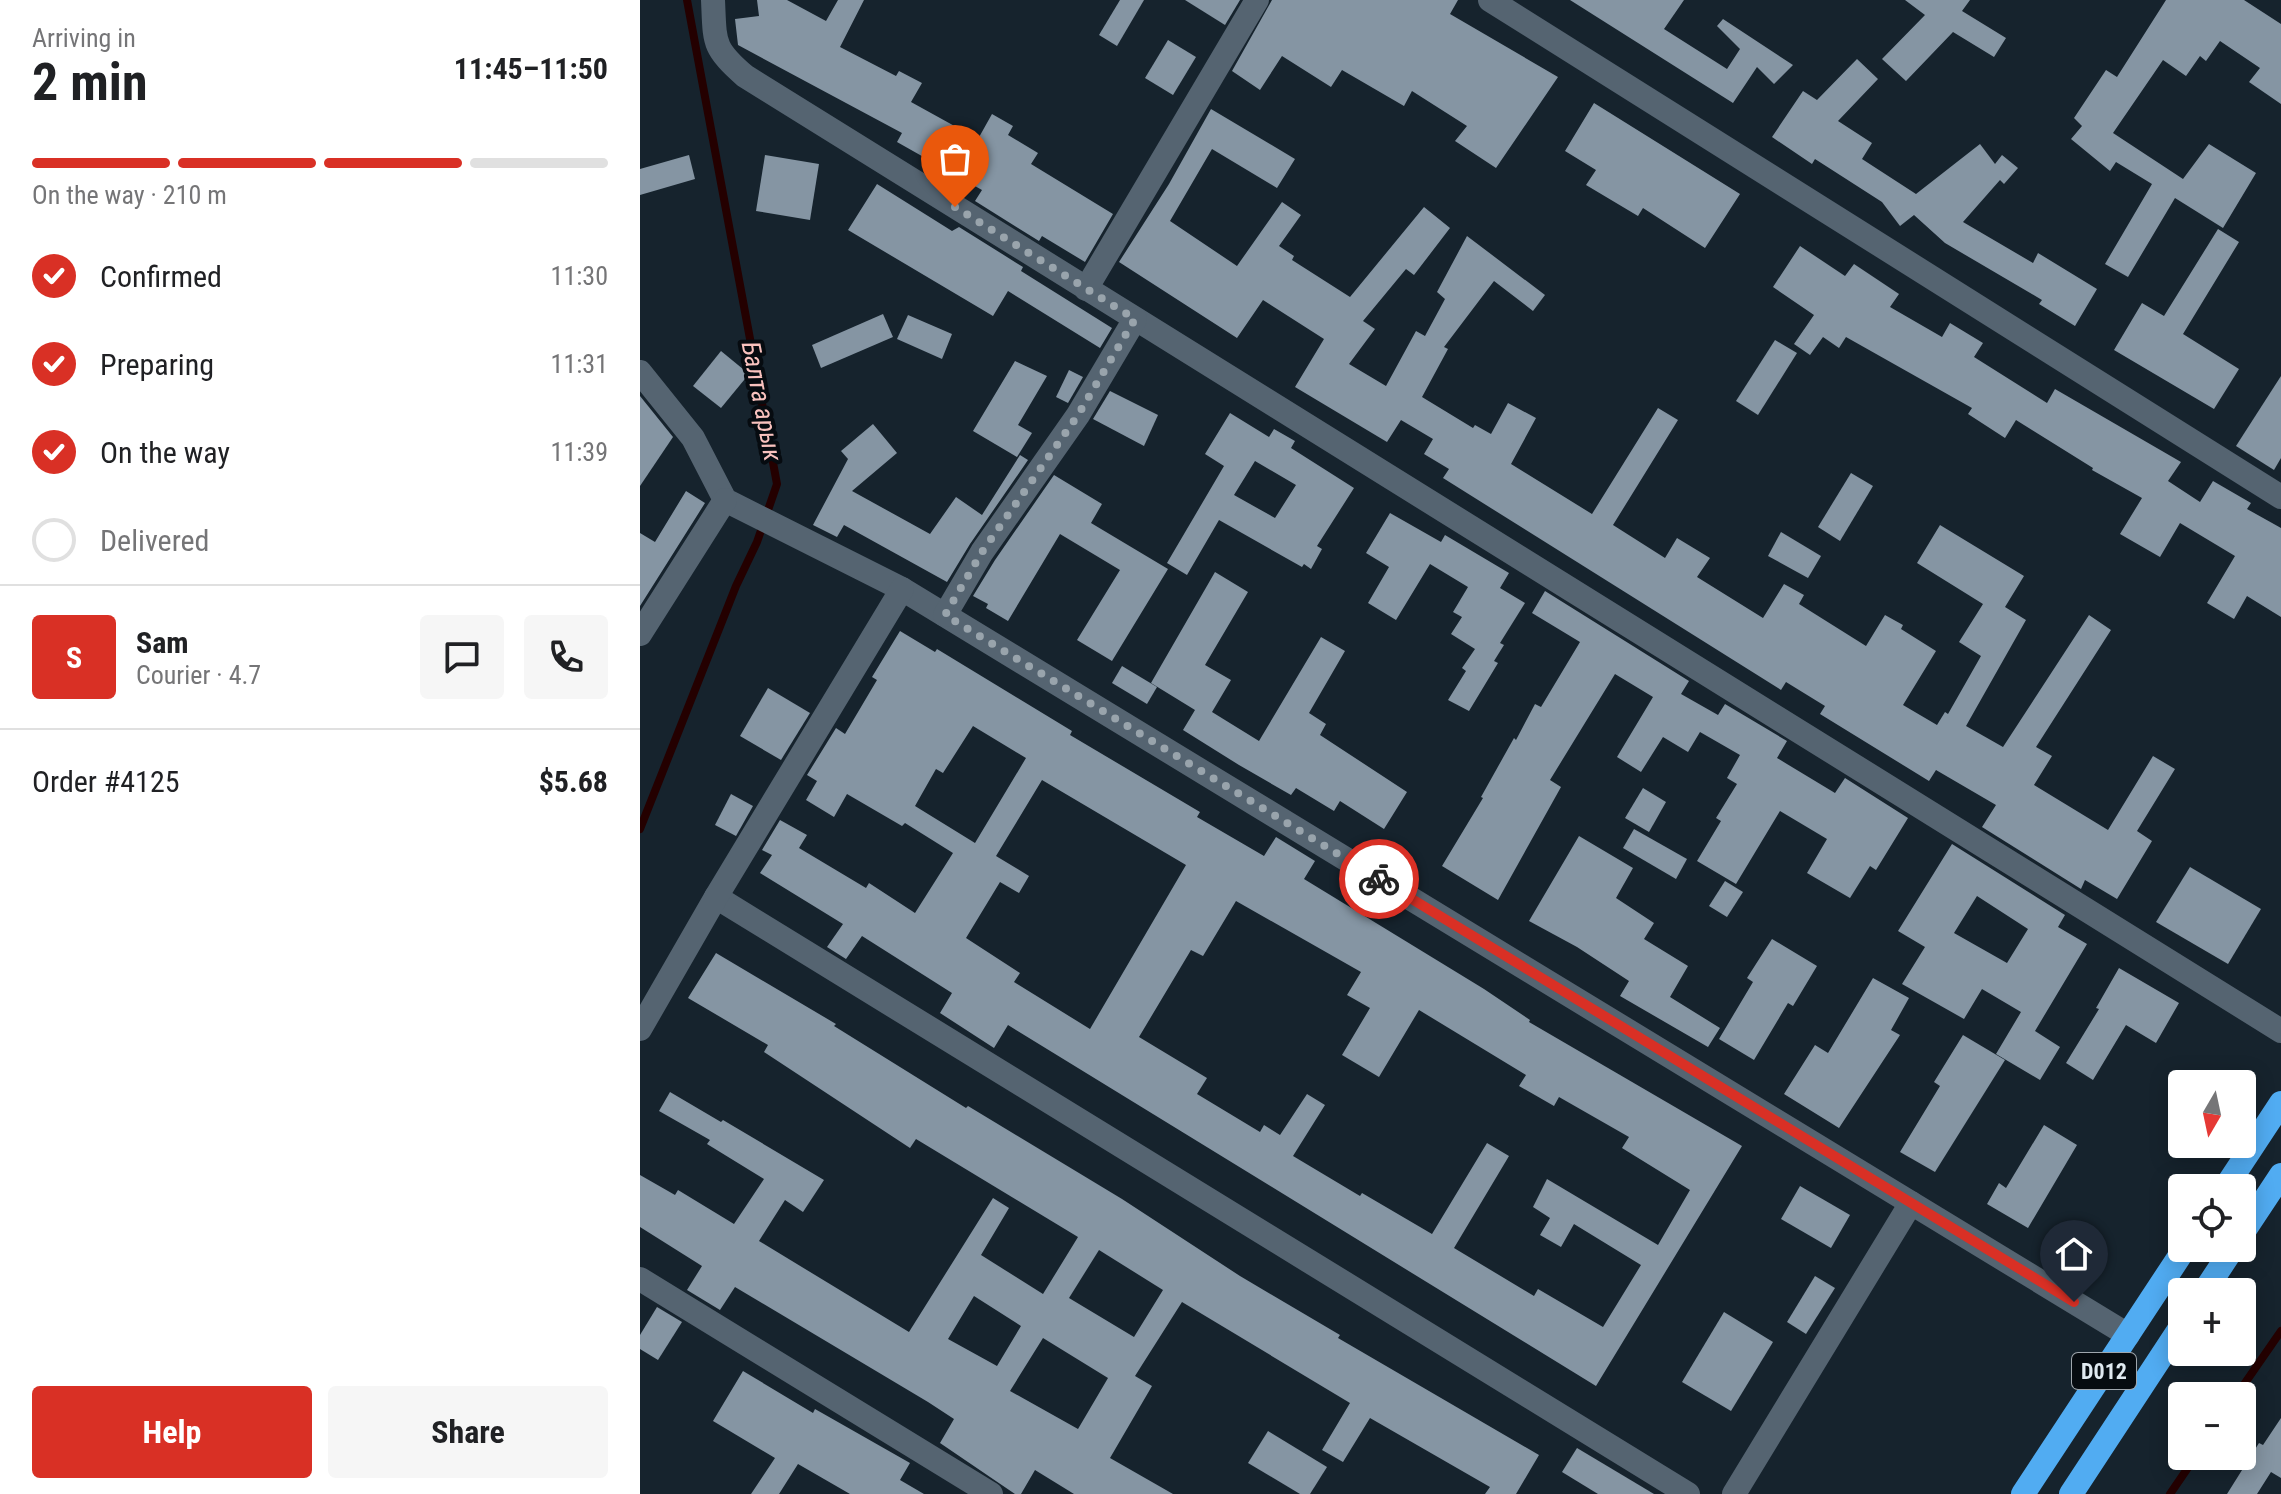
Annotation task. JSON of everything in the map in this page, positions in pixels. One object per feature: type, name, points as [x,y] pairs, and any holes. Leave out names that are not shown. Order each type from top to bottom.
[{"type":"highway","points":[[2234,1174],[2281,1103]]},
{"type":"highway","points":[[2256,1213],[2281,1175]]},
{"type":"highway","name":"D012","points":[[2023,1494],[2176,1262]]},
{"type":"highway","name":"D012","points":[[2071,1494],[2168,1346]]},
{"type":"street","points":[[713,0],[714,34],[722,57],[745,76],[2281,1031]]},
{"type":"street","points":[[1086,289],[1257,0]]},
{"type":"street","points":[[1490,0],[2281,497]]},
{"type":"street","points":[[945,615],[982,552],[1078,415],[1135,319]]},
{"type":"street","points":[[640,372],[693,438],[725,500],[902,589],[2128,1335]]},
{"type":"street","points":[[640,634],[725,500]]},
{"type":"street","points":[[640,1029],[902,589]]},
{"type":"street","points":[[716,897],[1688,1494]]},
{"type":"street","points":[[1734,1494],[1911,1203]]},
{"type":"street","points":[[640,1279],[991,1494]]},
{"type":"building","points":[[757,0],[787,0],[826,21],[838,0],[864,0],[840,47],[896,76],[899,71],[922,83],[911,102],[978,139],[992,114],[1013,126],[1008,135],[1038,153],[1031,164],[1113,214],[1085,262],[1042,236],[1039,241],[975,201],[982,190],[897,142],[902,133],[738,45],[735,19],[759,16]]},
{"type":"building","points":[[1120,0],[1144,0],[1117,46],[1099,35]]},
{"type":"building","points":[[1185,0],[1240,0],[1225,25]]},
{"type":"building","points":[[1272,0],[1458,0],[1450,14],[1558,77],[1496,168],[1455,141],[1467,126],[1412,91],[1404,106],[1342,70],[1331,87],[1282,56],[1260,90],[1232,71]]},
{"type":"building","points":[[1570,0],[1684,0],[1664,29],[1727,69],[1740,49],[1717,26],[1723,19],[1793,65],[1774,84],[1757,67],[1733,103]]},
{"type":"building","points":[[1905,0],[1970,0],[1962,11],[2006,38],[1994,57],[1953,32],[1906,81],[1882,59],[1925,15]]},
{"type":"building","points":[[2166,0],[2244,0],[2281,24],[2281,104],[2249,82],[2260,68],[2220,41],[2206,61],[2200,56],[2186,76],[2163,60],[2113,133],[2183,179],[2209,144],[2256,173],[2223,228],[2175,198],[2128,277],[2105,264],[2152,184],[2116,162],[2110,171],[2071,139],[2082,126],[2074,118],[2106,70],[2117,77]]},
{"type":"building","points":[[1168,40],[1196,57],[1173,95],[1145,78]]},
{"type":"building","points":[[1857,59],[1878,79],[1838,121],[1872,143],[1862,159],[1916,194],[1980,144],[1995,164],[2002,155],[2018,168],[2004,184],[2000,180],[1963,222],[2033,263],[2038,253],[2097,289],[2075,326],[2039,304],[2042,300],[1945,243],[1914,215],[1900,226],[1882,202],[1815,159],[1812,164],[1772,137],[1803,91],[1817,100]]},
{"type":"building","points":[[1594,103],[1740,194],[1705,248],[1643,208],[1638,216],[1586,185],[1596,170],[1565,151]]},
{"type":"building","points":[[1211,109],[1295,159],[1277,188],[1212,149],[1170,221],[1237,266],[1282,202],[1301,215],[1279,246],[1294,256],[1292,260],[1350,297],[1424,207],[1450,228],[1414,275],[1406,269],[1363,321],[1375,329],[1349,364],[1386,386],[1416,331],[1425,336],[1445,299],[1437,292],[1467,236],[1545,295],[1533,311],[1494,281],[1444,347],[1448,349],[1422,397],[1473,428],[1475,425],[1491,434],[1508,403],[1536,418],[1511,464],[1592,514],[1658,408],[1678,420],[1613,525],[1665,558],[1677,538],[1710,558],[1697,577],[1763,618],[1784,584],[1804,595],[1799,604],[1866,646],[1885,615],[1903,625],[1901,629],[1936,651],[1903,705],[1937,725],[1945,712],[1948,714],[1981,656],[1959,642],[1983,604],[1917,563],[1940,525],[2024,576],[2005,607],[2026,620],[1966,726],[2003,747],[2089,615],[2111,630],[2036,747],[2052,756],[2034,785],[2108,830],[2153,756],[2175,769],[2137,831],[2152,841],[2117,899],[2085,880],[2081,889],[1982,827],[1996,805],[1936,770],[1929,781],[1820,714],[1825,706],[1786,682],[1781,690],[1443,478],[1449,469],[1424,454],[1433,439],[1401,420],[1387,442],[1295,387],[1324,339],[1263,300],[1237,338],[1119,262],[1169,184]]},
{"type":"building","points":[[689,155],[695,179],[640,195],[640,169]]},
{"type":"building","points":[[765,155],[819,164],[810,220],[756,211]]},
{"type":"building","points":[[877,184],[952,231],[959,227],[1023,267],[1021,271],[1112,328],[1100,348],[1008,291],[993,316],[848,230]]},
{"type":"building","points":[[2218,229],[2239,242],[2183,334],[2239,369],[2214,409],[2114,350],[2142,303],[2164,316]]},
{"type":"building","points":[[1800,246],[1845,276],[1854,264],[1899,294],[1890,307],[1942,337],[1950,323],[1983,343],[1974,357],[2047,403],[2055,389],[2181,462],[2168,481],[2200,502],[2213,481],[2251,503],[2247,509],[2281,528],[2281,617],[2247,596],[2234,619],[2207,603],[2235,556],[2180,523],[2160,557],[2120,534],[2142,498],[2092,470],[2016,420],[2005,438],[1968,414],[1972,408],[1846,337],[1839,348],[1823,337],[1810,355],[1794,344],[1814,315],[1773,287]]},
{"type":"building","points":[[883,314],[893,337],[821,368],[812,345]]},
{"type":"building","points":[[908,315],[952,334],[942,359],[897,339]]},
{"type":"building","points":[[1775,340],[1797,353],[1758,415],[1736,401]]},
{"type":"building","points":[[721,351],[749,374],[721,408],[693,386]]},
{"type":"building","points":[[1015,361],[1047,376],[1018,425],[1032,433],[1017,457],[973,431]]},
{"type":"building","points":[[1069,370],[1083,377],[1068,403],[1056,397]]},
{"type":"building","points":[[2281,376],[2281,458],[2274,470],[2236,446]]},
{"type":"building","points":[[1110,391],[1158,415],[1144,446],[1093,419]]},
{"type":"building","points":[[640,396],[673,437],[640,486]]},
{"type":"building","points":[[1230,413],[1269,437],[1274,429],[1295,441],[1291,448],[1354,488],[1317,546],[1322,549],[1311,569],[1304,564],[1302,567],[1219,520],[1187,575],[1167,563],[1224,466],[1205,454]],"holes":[[[1255,461],[1296,485],[1275,518],[1234,495]]]},
{"type":"building","points":[[873,424],[897,453],[852,491],[930,534],[956,497],[982,515],[1020,455],[1028,460],[947,582],[844,525],[837,537],[813,525],[848,459],[841,451]]},
{"type":"building","points":[[1851,473],[1873,486],[1840,541],[1818,527]]},
{"type":"building","points":[[1054,475],[1102,504],[1091,523],[1168,569],[1112,661],[1077,640],[1120,570],[1060,534],[1008,621],[973,596]]},
{"type":"building","points":[[686,491],[705,503],[640,606],[640,533],[655,542]]},
{"type":"building","points":[[1390,513],[1441,542],[1445,535],[1509,573],[1500,588],[1525,603],[1500,643],[1504,645],[1494,661],[1498,663],[1469,711],[1448,700],[1466,671],[1462,668],[1475,649],[1451,634],[1462,617],[1453,612],[1468,587],[1430,564],[1396,620],[1368,603],[1389,567],[1366,553]]},
{"type":"building","points":[[1781,532],[1821,556],[1808,578],[1768,556]]},
{"type":"building","points":[[1215,572],[1248,592],[1205,665],[1231,680],[1212,712],[1259,741],[1321,637],[1345,651],[1309,713],[1326,724],[1320,735],[1407,792],[1384,829],[1340,801],[1334,811],[1296,788],[1291,795],[1183,730],[1195,710],[1151,683]]},
{"type":"building","points":[[1545,591],[1689,681],[1681,694],[1718,715],[1725,704],[1787,741],[1777,758],[1835,793],[1845,778],[1908,818],[1876,870],[1870,866],[1850,898],[1807,873],[1827,839],[1780,811],[1736,884],[1697,861],[1721,821],[1716,818],[1737,784],[1727,778],[1740,755],[1700,732],[1688,752],[1663,737],[1641,772],[1617,757],[1653,697],[1615,674],[1550,780],[1561,787],[1498,900],[1442,866],[1514,738],[1516,740],[1535,704],[1541,707],[1580,642],[1532,613]]},
{"type":"building","points":[[900,631],[935,652],[937,649],[1072,731],[1070,735],[1200,812],[1197,817],[1264,856],[1276,837],[1315,861],[1304,879],[1484,989],[1529,1022],[1742,1146],[1596,1386],[1008,1025],[994,1048],[940,1013],[952,993],[862,936],[846,959],[827,947],[843,924],[760,873],[772,855],[762,850],[780,820],[807,835],[799,848],[866,888],[869,883],[915,913],[953,853],[905,823],[902,826],[847,794],[834,817],[806,800],[817,781],[807,775],[836,728],[845,734],[877,680],[872,677]],"holes":[[[973,726],[1026,758],[975,843],[915,806],[936,769],[943,773]],[[1042,780],[1186,865],[1090,1029],[1014,982],[1020,973],[966,938],[1000,882],[1019,893],[1029,876],[996,856]],[[1236,901],[1361,972],[1347,995],[1370,1008],[1342,1055],[1379,1077],[1419,1010],[1526,1075],[1519,1086],[1554,1106],[1559,1097],[1629,1137],[1622,1148],[1690,1190],[1658,1245],[1547,1179],[1533,1207],[1550,1218],[1540,1235],[1561,1247],[1574,1224],[1641,1265],[1603,1327],[1538,1289],[1534,1296],[1454,1248],[1509,1156],[1487,1143],[1432,1234],[1293,1156],[1325,1105],[1307,1094],[1280,1135],[1264,1125],[1260,1132],[1197,1094],[1207,1078],[1139,1037],[1191,950],[1203,956]]]},
{"type":"building","points":[[1122,666],[1157,687],[1147,704],[1112,683]]},
{"type":"building","points":[[768,688],[810,713],[781,760],[740,736]]},
{"type":"building","points":[[1643,788],[1666,802],[1649,832],[1625,818]]},
{"type":"building","points":[[731,794],[753,806],[736,836],[715,825]]},
{"type":"building","points":[[1634,829],[1687,859],[1676,879],[1623,848]]},
{"type":"building","points":[[1579,836],[1633,868],[1616,898],[1654,923],[1644,939],[1688,966],[1670,997],[1720,1028],[1708,1047],[1620,996],[1629,981],[1577,947],[1529,921]]},
{"type":"building","points":[[1952,844],[2065,915],[2058,927],[2087,944],[2035,1031],[2060,1047],[2040,1080],[1996,1054],[2021,1012],[1982,989],[1964,1019],[1902,984],[1925,947],[1898,931]],"holes":[[[1977,896],[2028,929],[2007,963],[1954,933]]]},
{"type":"building","points":[[2190,867],[2261,909],[2228,964],[2156,922]]},
{"type":"building","points":[[1725,881],[1743,892],[1727,917],[1709,906]]},
{"type":"building","points":[[1772,939],[1817,966],[1793,1006],[1788,1003],[1754,1060],[1719,1039],[1753,982],[1747,978]]},
{"type":"building","points":[[716,953],[836,1024],[834,1026],[966,1108],[968,1106],[1122,1199],[1240,1276],[1340,1335],[1338,1338],[1539,1455],[1516,1494],[1485,1494],[1490,1487],[1370,1418],[1343,1462],[1322,1450],[1350,1403],[1182,1302],[1135,1376],[1152,1386],[1110,1458],[1173,1494],[1074,1494],[1035,1470],[1021,1494],[1015,1494],[940,1443],[954,1419],[928,1402],[735,1287],[720,1310],[687,1290],[702,1266],[640,1227],[640,1175],[675,1195],[678,1190],[734,1224],[764,1179],[707,1144],[710,1140],[659,1111],[670,1092],[721,1122],[723,1120],[824,1180],[803,1212],[785,1200],[759,1241],[909,1332],[993,1198],[1009,1208],[981,1255],[1043,1294],[1078,1237],[916,1139],[910,1148],[764,1052],[768,1045],[688,998]],"holes":[[[1099,1250],[1163,1290],[1134,1337],[1069,1298]],[[974,1296],[1021,1326],[997,1366],[948,1339]],[[1043,1338],[1108,1378],[1078,1429],[1010,1391]]]},
{"type":"building","points":[[2119,968],[2179,1003],[2156,1043],[2126,1025],[2093,1080],[2066,1063],[2099,1009],[2096,1008]]},
{"type":"building","points":[[1873,978],[1909,998],[1891,1030],[1900,1035],[1839,1128],[1784,1094],[1815,1045],[1828,1053]]},
{"type":"building","points":[[1963,1035],[2005,1060],[1935,1172],[1900,1152],[1940,1086],[1934,1082]]},
{"type":"building","points":[[2044,1125],[2077,1145],[2028,1228],[1987,1204],[1999,1183],[2006,1188]]},
{"type":"building","points":[[1800,1186],[1850,1215],[1831,1248],[1781,1219]]},
{"type":"building","points":[[1815,1276],[1835,1288],[1806,1334],[1787,1322]]},
{"type":"building","points":[[657,1307],[682,1322],[658,1360],[640,1349],[640,1335]]},
{"type":"building","points":[[1724,1312],[1773,1342],[1731,1411],[1682,1382]]},
{"type":"building","points":[[743,1371],[813,1413],[815,1409],[910,1463],[900,1480],[924,1494],[850,1494],[798,1464],[779,1494],[751,1494],[775,1458],[713,1421]]},
{"type":"building","points":[[2281,1418],[2281,1478],[2271,1472],[2257,1494],[2227,1494],[2242,1470],[2256,1470],[2256,1448],[2259,1443],[2263,1445]]},
{"type":"building","points":[[1268,1431],[1327,1467],[1310,1494],[1300,1494],[1248,1463]]},
{"type":"building","points":[[1577,1448],[1654,1494],[1598,1494],[1562,1472]]},
{"type":"waterway","name":"Балта арык","points":[[640,829],[736,586],[757,542],[777,484],[687,0]]},
{"type":"waterway","points":[[2246,1382],[2281,1331]]},
{"type":"waterway","points":[[2170,1494],[2186,1470]]},
{"type":"way so far","points":[[955,207],[1135,319],[1078,415],[982,552],[945,615],[1379,879]]},
{"type":"route","points":[[1379,879],[2074,1302]]}]
